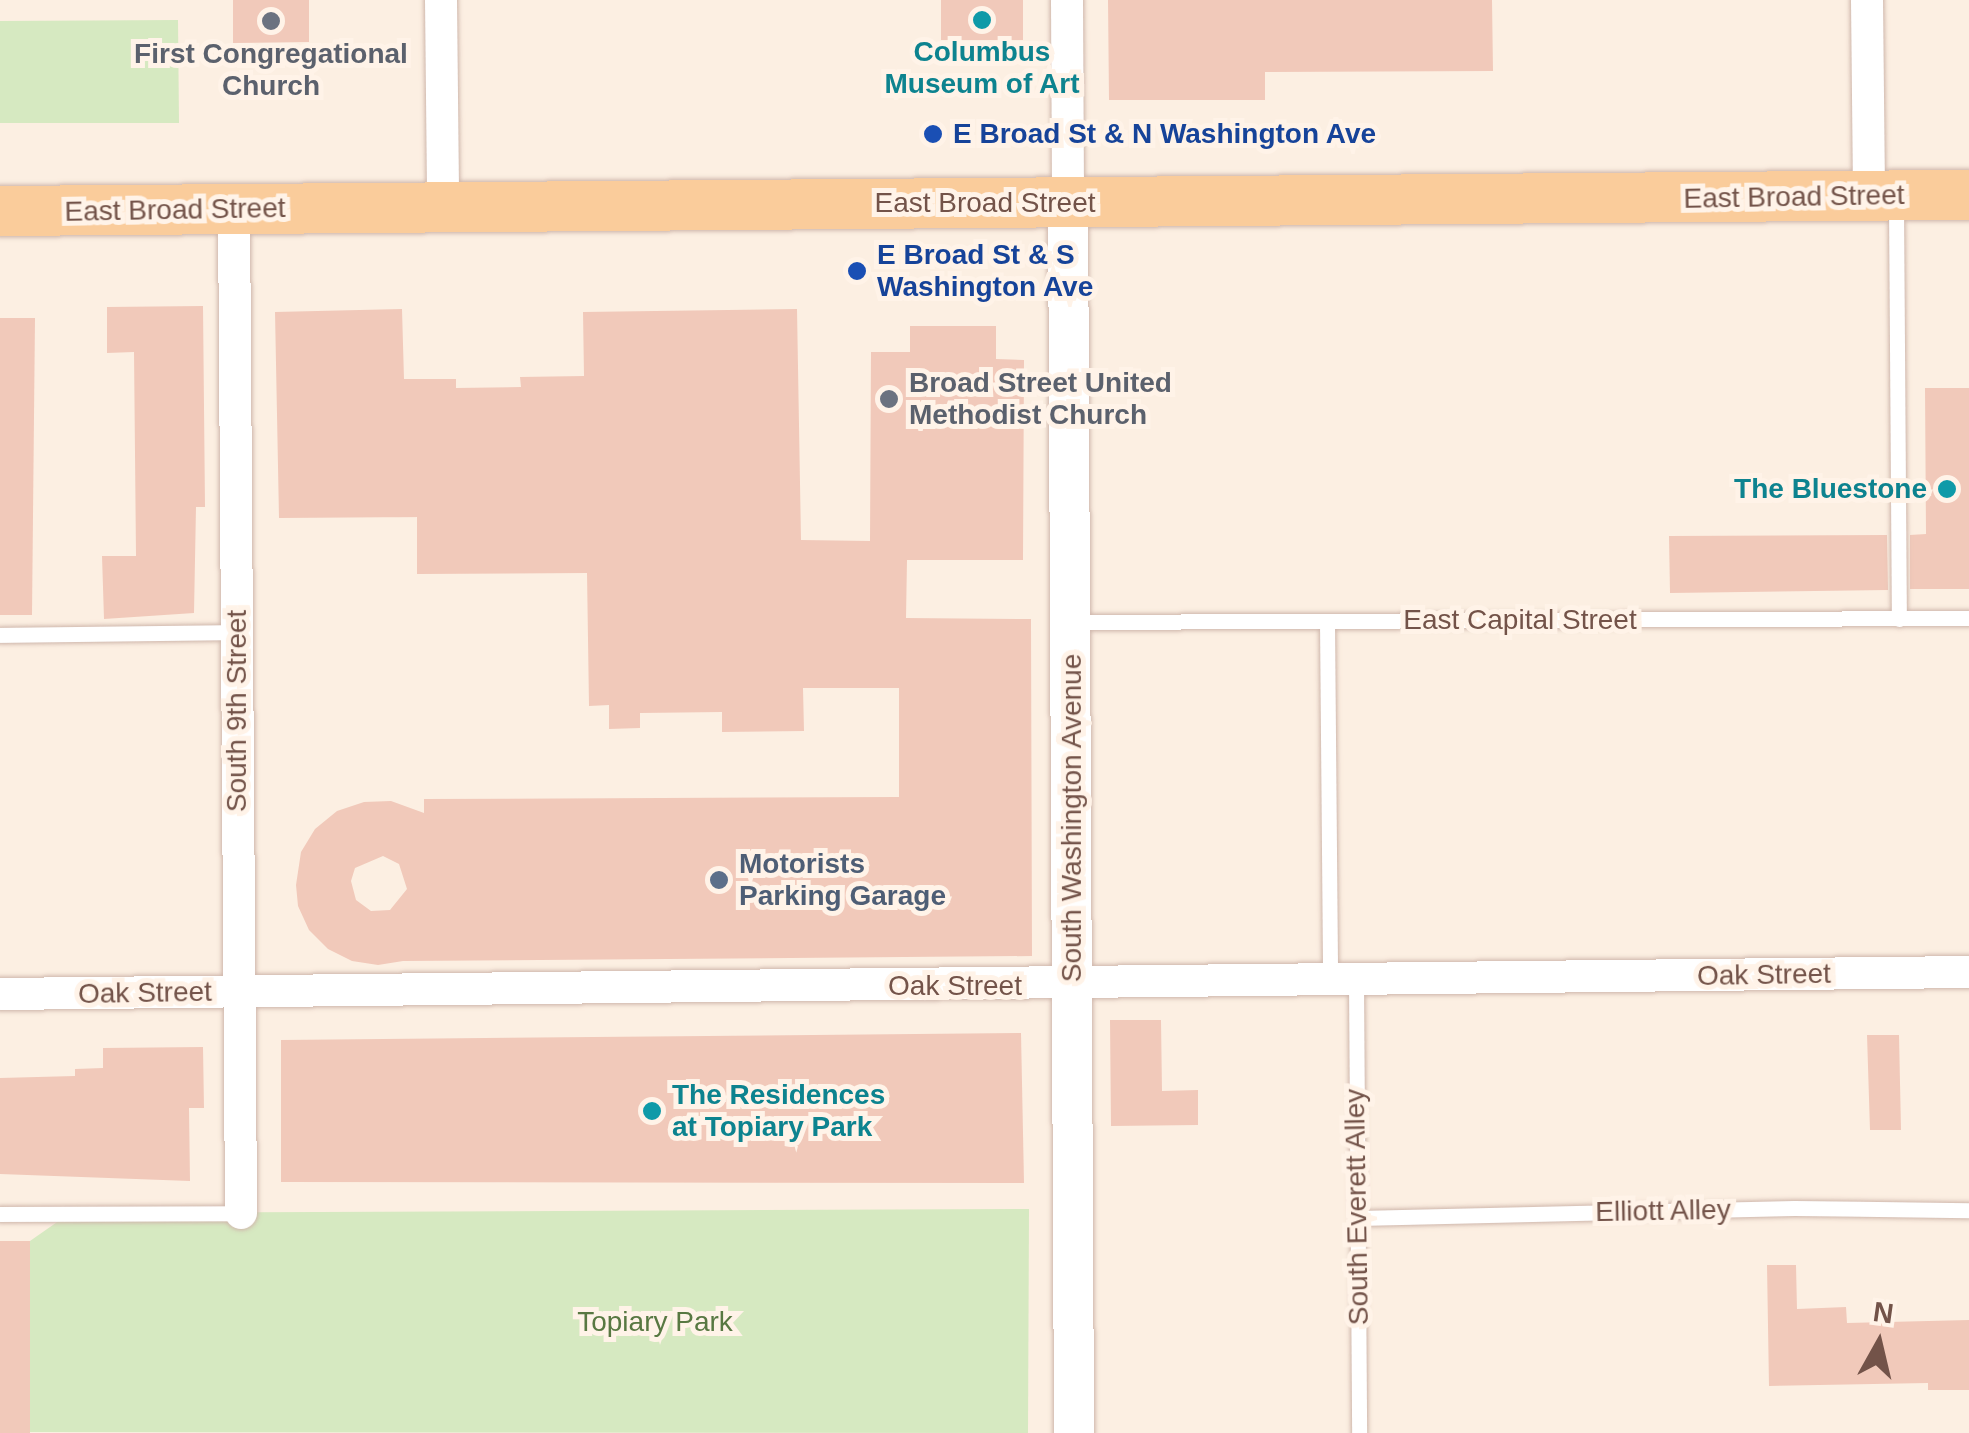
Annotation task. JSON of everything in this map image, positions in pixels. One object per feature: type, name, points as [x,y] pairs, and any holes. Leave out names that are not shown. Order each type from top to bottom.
[{"type":"main road","name":"East Broad Street","points":[[0,211],[1969,195]]},
{"type":"street","points":[[441,0],[444,207]]},
{"type":"street","points":[[1067,0],[1068,202]]},
{"type":"street","points":[[1867,0],[1882,195]]},
{"type":"street","name":"South Washington Avenue","points":[[1068,202],[1074,1433]]},
{"type":"street","name":"South 9th Street","points":[[234,209],[241,1213]]},
{"type":"street","name":"Oak Street","points":[[0,994],[1969,972]]},
{"type":"lane","points":[[1882,195],[1899,619]]},
{"type":"lane","name":"East Capital Street","points":[[1071,622],[1969,618]]},
{"type":"lane","name":"South Everett Alley","points":[[1327,621],[1358,1218],[1360,1433]]},
{"type":"lane","points":[[0,635],[237,632]]},
{"type":"lane","name":"Elliott Alley","points":[[1358,1218],[1794,1208],[1969,1210]]},
{"type":"lane","points":[[0,1214],[241,1213]]},
{"type":"green space","points":[[178,20],[179,123],[0,123],[0,21]]},
{"type":"green space","name":"Topiary Park","points":[[1029,1209],[1028,1433],[30,1432],[30,1241],[70,1213]]},
{"type":"building","name":"First Congregational Church","points":[[233,0],[309,0],[309,42],[233,43]]},
{"type":"building","name":"Columbus Museum of Art","points":[[941,0],[1023,0],[1023,40],[941,40]]},
{"type":"building","points":[[1108,0],[1492,0],[1493,71],[1265,72],[1265,100],[1109,100]]},
{"type":"building","points":[[203,306],[205,507],[196,507],[194,613],[104,619],[102,556],[136,556],[134,352],[107,353],[107,307]]},
{"type":"building","points":[[402,309],[404,379],[456,379],[456,388],[521,387],[520,377],[584,376],[583,312],[797,309],[801,540],[870,541],[871,352],[910,352],[910,326],[996,326],[996,359],[1024,360],[1023,560],[907,560],[906,618],[1031,619],[1032,956],[403,961],[378,965],[352,961],[328,949],[309,930],[298,906],[296,885],[301,852],[315,829],[337,811],[364,802],[391,801],[424,813],[424,799],[899,797],[899,688],[803,688],[804,731],[722,732],[722,712],[640,713],[640,728],[609,729],[609,705],[589,706],[587,573],[417,574],[417,517],[279,518],[275,312]],"holes":[[[383,856],[399,864],[407,889],[390,910],[371,911],[356,900],[351,881],[355,868]]]},
{"type":"building","points":[[0,318],[35,318],[32,615],[0,615]]},
{"type":"building","name":"The Bluestone","points":[[1925,388],[1969,388],[1969,589],[1910,589],[1910,535],[1926,534]]},
{"type":"building","points":[[1887,535],[1888,590],[1670,593],[1669,536]]},
{"type":"building","points":[[1110,1020],[1161,1020],[1162,1091],[1198,1090],[1198,1125],[1111,1126]]},
{"type":"building","name":"The Residences at Topiary Park","points":[[1021,1033],[1024,1183],[281,1182],[281,1040]]},
{"type":"building","points":[[1867,1035],[1899,1035],[1901,1130],[1870,1130]]},
{"type":"building","points":[[203,1047],[204,1108],[189,1108],[190,1181],[0,1174],[0,1078],[75,1076],[75,1069],[103,1068],[103,1048]]},
{"type":"building","points":[[0,1241],[30,1241],[30,1433],[0,1433]]},
{"type":"building","points":[[1767,1265],[1796,1265],[1797,1309],[1846,1307],[1847,1323],[1969,1320],[1969,1390],[1928,1390],[1928,1383],[1769,1386]]},
{"type":"place","name":"Columbus Museum of Art","points":[[982,20]]},
{"type":"place","name":"First Congregational Church","points":[[271,21]]},
{"type":"place","name":"E Broad St & N Washington Ave","points":[[933,134]]},
{"type":"place","name":"E Broad St & S Washington Ave","points":[[857,271]]},
{"type":"place","name":"Broad Street United Methodist Church","points":[[889,399]]},
{"type":"place","name":"The Bluestone","points":[[1947,489]]},
{"type":"place","name":"Motorists Parking Garage","points":[[719,880]]},
{"type":"place","name":"The Residences at Topiary Park","points":[[652,1111]]}]
